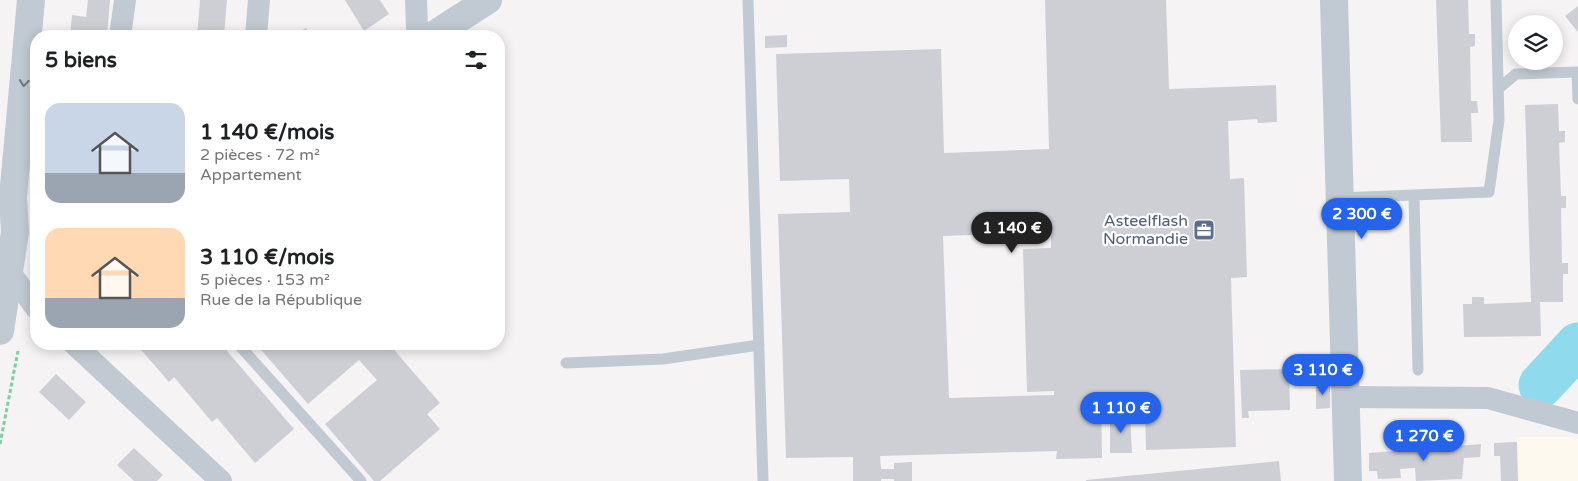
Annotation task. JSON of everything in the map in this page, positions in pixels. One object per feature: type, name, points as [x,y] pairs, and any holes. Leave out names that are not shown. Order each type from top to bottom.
[{"type":"street","points":[[9,341],[9,271],[17,232],[13,197],[32,0]]},
{"type":"street","points":[[121,30],[125,0]]},
{"type":"street","points":[[256,30],[259,0]]},
{"type":"street","points":[[416,0],[418,30]]},
{"type":"street","points":[[441,30],[488,0]]},
{"type":"street","points":[[1334,0],[1348,481]]},
{"type":"street","points":[[9,271],[30,300]]},
{"type":"street","points":[[80,350],[221,481]]},
{"type":"street","points":[[1345,397],[1488,398],[1578,423]]},
{"type":"lane","points":[[748,0],[763,481]]},
{"type":"lane","points":[[1339,198],[1489,192],[1499,120],[1496,0]]},
{"type":"lane","points":[[1498,89],[1516,74],[1577,72],[1578,99]]},
{"type":"lane","points":[[1414,195],[1418,370]]},
{"type":"lane","points":[[566,363],[664,359],[759,345]]},
{"type":"lane","points":[[243,350],[361,481]]},
{"type":"path","points":[[0,444],[9,341]]},
{"type":"shaded area","points":[[1516,437],[1570,437],[1578,439],[1578,481],[1519,481]]},
{"type":"building","points":[[88,0],[110,0],[108,30],[71,30],[72,15],[86,17]]},
{"type":"building","points":[[200,0],[227,0],[224,30],[198,30]]},
{"type":"building","points":[[345,0],[380,0],[389,14],[363,30]]},
{"type":"building","points":[[1045,0],[1166,0],[1169,89],[1276,85],[1277,122],[1258,123],[1257,119],[1228,121],[1230,179],[1244,178],[1247,277],[1231,278],[1236,447],[1146,450],[1145,403],[1101,404],[1102,458],[1056,459],[1057,451],[880,456],[881,469],[894,469],[894,463],[912,462],[912,481],[881,479],[881,481],[853,481],[853,457],[786,458],[778,214],[850,212],[849,179],[780,181],[776,54],[941,49],[944,153],[1049,149]],"holes":[[[1051,232],[1051,248],[1023,249],[1027,392],[1054,391],[1054,395],[949,398],[943,236]]]},
{"type":"building","points":[[1436,0],[1468,0],[1469,34],[1475,34],[1475,46],[1470,47],[1471,101],[1477,101],[1478,113],[1471,113],[1472,142],[1441,142]]},
{"type":"building","points":[[1578,6],[1578,32],[1565,16]]},
{"type":"building","points":[[787,35],[787,47],[765,48],[765,36]]},
{"type":"building","points":[[1558,104],[1559,131],[1565,131],[1565,142],[1559,143],[1561,196],[1566,196],[1566,208],[1561,208],[1562,263],[1568,263],[1568,274],[1563,274],[1563,302],[1540,302],[1541,336],[1464,337],[1463,304],[1472,304],[1472,297],[1484,297],[1484,304],[1531,302],[1525,105]]},
{"type":"building","points":[[141,350],[226,350],[294,429],[255,463],[217,418],[212,422],[174,377],[169,382]]},
{"type":"building","points":[[261,350],[394,350],[440,403],[427,414],[440,429],[380,481],[374,481],[325,424],[377,380],[359,360],[308,404]]},
{"type":"building","points":[[1289,369],[1290,410],[1248,411],[1249,418],[1242,418],[1240,370]]},
{"type":"building","points":[[56,374],[86,402],[69,420],[39,392]]},
{"type":"building","points":[[1330,382],[1330,408],[1316,409],[1316,383]]},
{"type":"building","points":[[1110,414],[1130,414],[1132,453],[1110,453]]},
{"type":"building","points":[[1517,442],[1518,481],[1501,481],[1500,456],[1494,456],[1494,443]]},
{"type":"building","points":[[1481,444],[1480,457],[1464,458],[1462,479],[1416,481],[1415,468],[1400,469],[1401,478],[1378,479],[1377,471],[1369,471],[1369,453]]},
{"type":"building","points":[[134,448],[163,475],[157,481],[134,481],[117,465]]},
{"type":"building","points":[[1279,461],[1281,481],[1086,481],[1086,480]]},
{"type":"waterway","points":[[1541,385],[1578,345]]},
{"type":"place","name":"Asteelflash Normandie","points":[[1204,230]]}]
